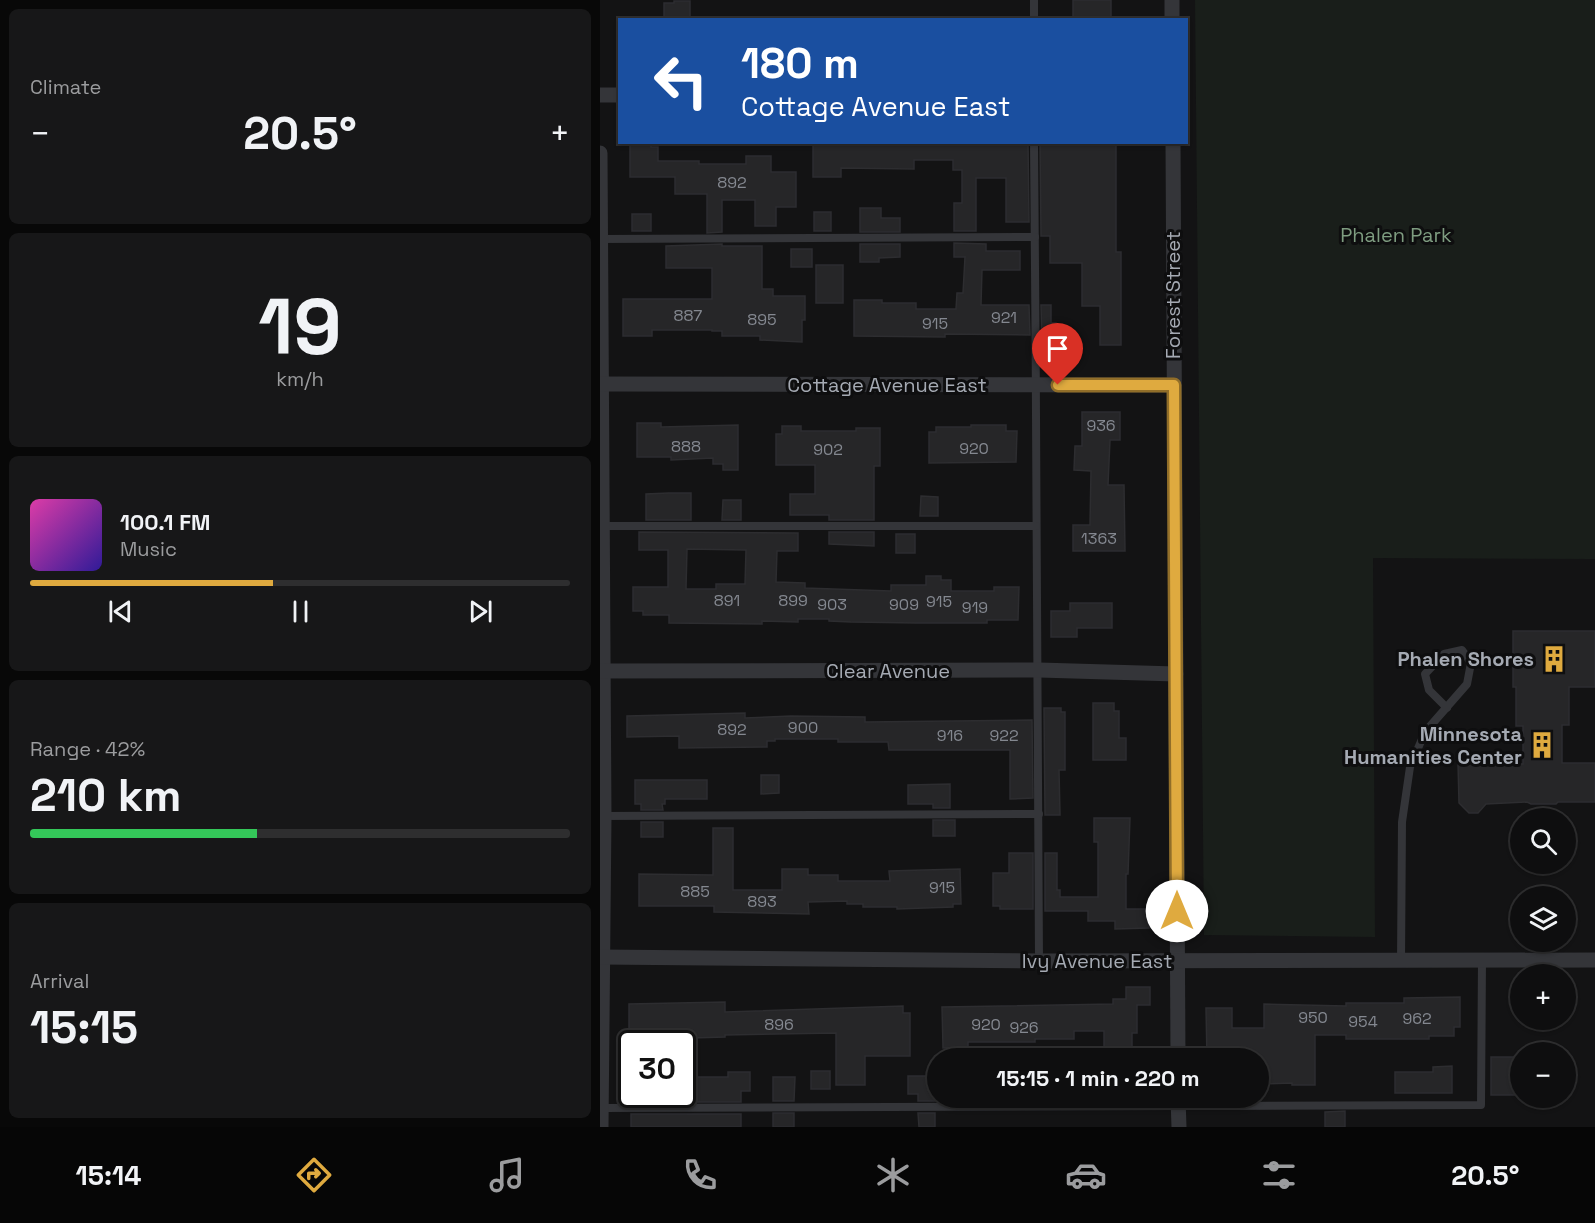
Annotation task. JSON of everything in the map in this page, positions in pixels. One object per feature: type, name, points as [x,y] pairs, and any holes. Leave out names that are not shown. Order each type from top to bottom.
[{"type":"street","points":[[1172,0],[1172,18]]},
{"type":"street","points":[[600,95],[618,95]]},
{"type":"street","name":"Forest Street","points":[[1173,144],[1178,1048]]},
{"type":"street","points":[[600,153],[601,1127]]},
{"type":"street","name":"Cottage Avenue East","points":[[601,384],[1174,385]]},
{"type":"street","name":"Clear Avenue","points":[[602,671],[1039,670],[1176,674]]},
{"type":"street","name":"Ivy Avenue East","points":[[602,957],[1039,961],[1595,960]]},
{"type":"street","points":[[1178,1108],[1179,1127]]},
{"type":"lane","points":[[1034,0],[1034,18]]},
{"type":"lane","points":[[1035,144],[1039,961]]},
{"type":"lane","points":[[601,239],[1035,237]]},
{"type":"lane","points":[[601,526],[1036,526]]},
{"type":"lane","points":[[1401,961],[1402,822],[1410,767],[1425,732],[1447,708],[1467,684],[1471,663],[1462,650],[1444,654],[1425,674],[1429,690],[1447,708]]},
{"type":"lane","points":[[602,816],[1039,814]]},
{"type":"lane","points":[[1269,1103],[1481,1106],[1482,960]]},
{"type":"lane","points":[[601,1108],[927,1105]]},
{"type":"green space","name":"Phalen Park","points":[[1195,0],[1595,0],[1595,559],[1373,558],[1375,937],[1204,935]]},
{"type":"building","points":[[1073,0],[1111,0],[1111,18],[1073,17]]},
{"type":"building","points":[[674,1],[690,1],[690,18],[664,18],[664,3],[674,3]]},
{"type":"building","points":[[630,144],[651,144],[651,147],[658,147],[658,161],[746,164],[746,156],[771,156],[771,172],[796,172],[796,207],[776,207],[776,226],[755,226],[755,200],[722,200],[722,232],[707,233],[707,194],[675,194],[675,177],[630,177]]},
{"type":"building","points":[[813,144],[1028,144],[1029,222],[1006,222],[1006,178],[976,178],[976,231],[954,231],[954,203],[962,203],[962,170],[953,170],[953,160],[914,160],[914,169],[841,168],[841,177],[813,177]]},
{"type":"building","points":[[1040,144],[1116,144],[1116,252],[1121,252],[1121,345],[1100,345],[1100,306],[1082,306],[1082,263],[1050,263],[1050,236],[1041,236]]},
{"type":"building","points":[[860,208],[881,208],[881,218],[900,218],[900,232],[860,232]]},
{"type":"building","points":[[814,212],[831,212],[831,231],[814,231]]},
{"type":"building","points":[[632,214],[651,214],[651,231],[632,231]]},
{"type":"building","points":[[954,243],[986,244],[986,251],[1020,251],[1020,270],[982,270],[981,305],[1029,305],[1030,335],[854,336],[854,300],[916,303],[916,309],[956,309],[957,293],[963,293],[965,257],[954,257]]},
{"type":"building","points":[[722,244],[722,246],[762,246],[762,289],[773,289],[773,296],[805,296],[802,342],[760,340],[760,336],[722,336],[722,331],[712,330],[652,330],[652,336],[623,336],[623,299],[712,299],[712,268],[666,268],[666,246]]},
{"type":"building","points":[[860,244],[900,244],[900,257],[879,258],[879,262],[860,262]]},
{"type":"building","points":[[791,249],[812,249],[812,267],[791,267]]},
{"type":"building","points":[[816,265],[843,265],[843,303],[816,303]]},
{"type":"building","points":[[1041,305],[1051,305],[1051,323],[1056,323],[1056,341],[1042,341]]},
{"type":"building","points":[[1082,412],[1120,412],[1120,440],[1110,440],[1108,485],[1124,485],[1125,551],[1073,551],[1073,525],[1090,525],[1091,471],[1074,470],[1075,446],[1082,446]]},
{"type":"building","points":[[637,423],[661,423],[661,427],[738,425],[738,470],[723,470],[723,464],[713,464],[713,458],[671,460],[671,457],[637,457]]},
{"type":"building","points":[[971,425],[1006,425],[1006,431],[1017,431],[1016,462],[929,463],[929,432],[936,432],[936,427],[971,427]]},
{"type":"building","points":[[782,426],[801,426],[801,431],[856,431],[856,428],[880,428],[880,466],[874,466],[874,520],[829,520],[829,515],[790,515],[790,494],[815,494],[815,465],[776,465],[776,434],[782,434]]},
{"type":"building","points":[[691,493],[691,520],[646,520],[646,494]]},
{"type":"building","points":[[921,496],[938,497],[938,516],[920,516]]},
{"type":"building","points":[[723,500],[741,500],[741,520],[722,520]]},
{"type":"building","points":[[639,532],[798,533],[798,551],[777,551],[776,582],[805,583],[805,588],[891,591],[891,585],[926,585],[926,576],[941,576],[941,580],[951,580],[951,591],[994,591],[994,587],[1019,587],[1018,620],[987,620],[987,623],[917,623],[798,619],[798,622],[762,621],[762,624],[669,623],[669,615],[643,615],[643,611],[633,611],[633,587],[668,587],[668,550],[639,550]],"holes":[[[687,549],[746,550],[745,584],[716,584],[716,589],[686,589]]]},
{"type":"building","points":[[829,532],[874,532],[874,546],[829,544]]},
{"type":"building","points":[[896,534],[915,534],[915,553],[896,553]]},
{"type":"building","points":[[1070,603],[1112,603],[1112,628],[1077,628],[1077,637],[1051,637],[1051,611],[1070,611]]},
{"type":"building","points":[[1513,631],[1595,631],[1595,687],[1569,687],[1569,725],[1562,725],[1562,763],[1595,763],[1595,802],[1486,804],[1478,813],[1469,813],[1459,803],[1458,763],[1523,764],[1523,726],[1516,726],[1516,687],[1513,687]]},
{"type":"building","points":[[1093,703],[1114,703],[1114,711],[1119,711],[1119,738],[1126,738],[1126,760],[1093,760]]},
{"type":"building","points":[[1044,708],[1061,708],[1061,712],[1065,712],[1065,770],[1059,770],[1060,815],[1045,815]]},
{"type":"building","points":[[745,713],[745,718],[865,717],[865,722],[1032,720],[1033,798],[1010,799],[1010,750],[889,750],[888,742],[838,742],[838,739],[775,739],[775,741],[767,741],[767,747],[679,748],[679,736],[627,737],[627,716]]},
{"type":"building","points":[[761,775],[779,775],[779,793],[761,794]]},
{"type":"building","points":[[635,780],[707,780],[707,799],[665,799],[665,804],[662,804],[663,810],[641,810],[641,804],[635,804]]},
{"type":"building","points":[[950,784],[950,808],[933,808],[933,804],[908,804],[908,785]]},
{"type":"building","points":[[1094,818],[1130,818],[1126,909],[1149,909],[1149,928],[1115,929],[1115,921],[1088,921],[1088,911],[1045,911],[1045,853],[1057,853],[1057,890],[1060,890],[1060,897],[1098,897],[1098,842],[1094,842]]},
{"type":"building","points":[[933,820],[955,820],[955,836],[933,836]]},
{"type":"building","points":[[641,822],[663,822],[663,837],[641,837]]},
{"type":"building","points":[[713,828],[733,828],[733,890],[782,890],[782,869],[808,869],[808,875],[838,875],[838,881],[890,881],[889,871],[960,869],[961,904],[953,904],[953,907],[897,909],[897,907],[863,907],[863,904],[847,904],[847,901],[808,902],[809,914],[714,912],[714,906],[639,906],[639,874],[713,875]]},
{"type":"building","points":[[1009,853],[1033,853],[1033,909],[1000,909],[1000,906],[993,906],[993,873],[1009,873]]},
{"type":"building","points":[[1126,987],[1150,987],[1150,1005],[1137,1005],[1137,1033],[1132,1033],[1132,1048],[1104,1048],[1104,1031],[1074,1031],[1074,1039],[1035,1039],[1035,1042],[968,1042],[968,1047],[943,1048],[942,1007],[1113,1004],[1113,999],[1126,999]]},
{"type":"building","points":[[1460,997],[1460,1027],[1454,1027],[1454,1036],[1429,1036],[1429,1039],[1346,1039],[1346,1035],[1315,1035],[1315,1085],[1269,1084],[1269,1048],[1207,1048],[1206,1008],[1232,1008],[1232,1028],[1264,1028],[1264,1004],[1346,1006],[1346,1003],[1404,1003],[1404,998]]},
{"type":"building","points":[[725,1002],[725,1012],[903,1006],[903,1013],[910,1013],[910,1056],[865,1056],[865,1085],[836,1085],[836,1033],[725,1035],[725,1037],[696,1038],[696,1030],[629,1030],[629,1004]]},
{"type":"building","points":[[1491,1057],[1510,1057],[1510,1095],[1491,1095]]},
{"type":"building","points":[[1452,1066],[1452,1093],[1395,1093],[1395,1072],[1433,1072],[1433,1067]]},
{"type":"building","points":[[811,1071],[830,1071],[830,1089],[811,1089]]},
{"type":"building","points":[[728,1072],[750,1072],[750,1091],[741,1091],[741,1102],[696,1102],[696,1077],[728,1077]]},
{"type":"building","points":[[908,1076],[927,1076],[927,1101],[918,1101],[918,1094],[908,1094]]},
{"type":"building","points":[[773,1077],[795,1077],[794,1101],[773,1101]]},
{"type":"building","points":[[1345,1111],[1345,1127],[1325,1127],[1325,1112]]},
{"type":"building","points":[[773,1113],[794,1113],[794,1127],[773,1127]]},
{"type":"building","points":[[918,1113],[935,1113],[935,1127],[919,1127]]},
{"type":"building","points":[[631,1114],[741,1114],[741,1127],[631,1127]]},
{"type":"place","name":"Phalen Shores","points":[[1554,659]]},
{"type":"place","name":"Minnesota Humanities Center","points":[[1542,745]]},
{"type":"route","points":[[1058,385],[1174,385],[1177,911]]}]
